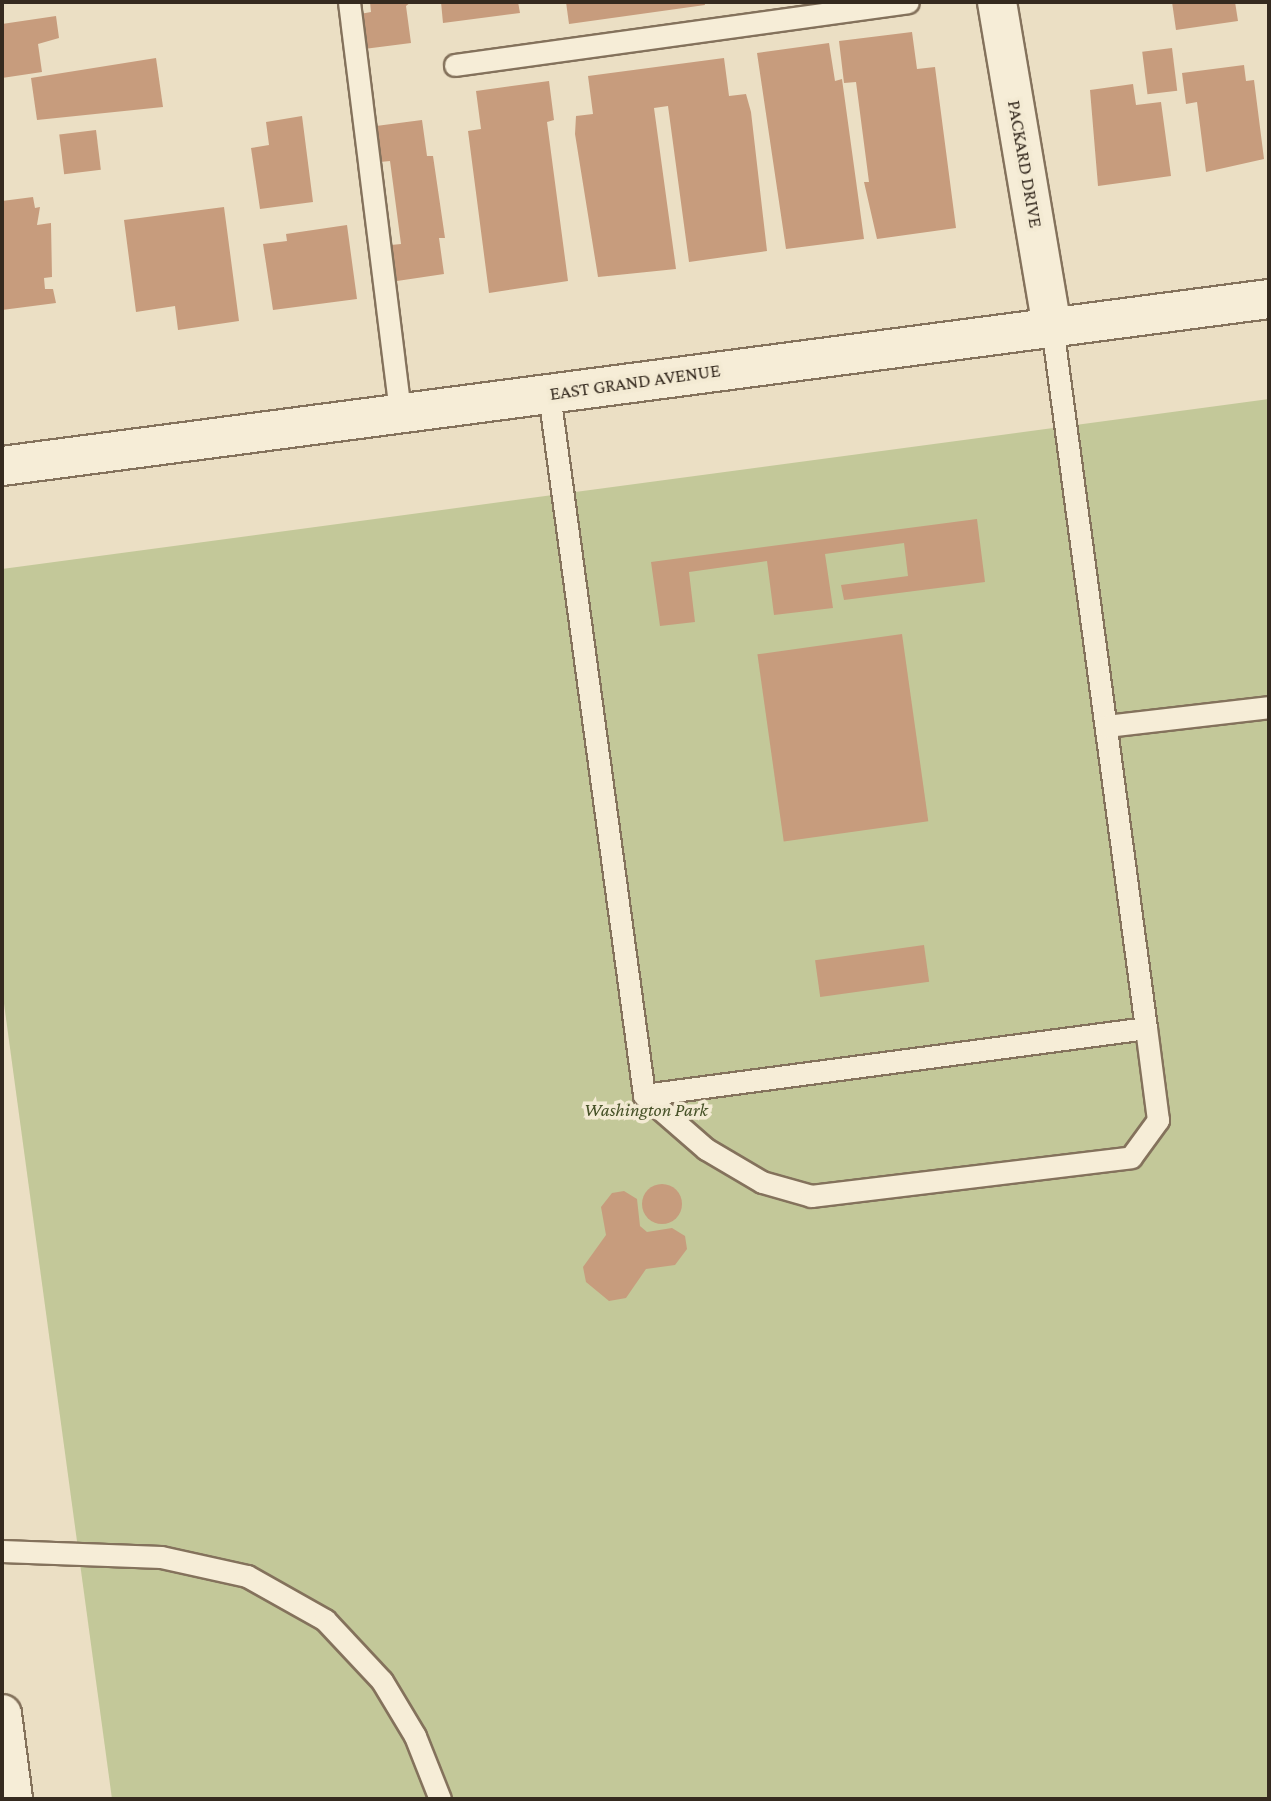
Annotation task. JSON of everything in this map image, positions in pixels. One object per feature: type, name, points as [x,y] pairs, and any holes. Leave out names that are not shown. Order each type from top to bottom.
[{"type":"street","name":"PACKARD DRIVE","points":[[997,2],[1052,326]]},
{"type":"street","name":"EAST GRAND AVENUE","points":[[2,466],[1269,299]]},
{"type":"street","points":[[2,1714],[13,1799]]},
{"type":"lane","points":[[349,2],[400,414]]},
{"type":"lane","points":[[455,65],[908,2]]},
{"type":"lane","points":[[549,394],[644,1095],[706,1149],[762,1182],[811,1196],[1131,1157],[1158,1119],[1052,326]]},
{"type":"lane","points":[[1106,726],[1269,706]]},
{"type":"lane","points":[[644,1095],[1146,1028]]},
{"type":"lane","points":[[2,1551],[161,1557],[247,1576],[325,1620],[382,1681],[415,1736],[440,1799]]},
{"type":"green space","name":"Washington Park","points":[[1269,399],[1269,1799],[112,1799],[2,989],[2,569]]},
{"type":"building","points":[[370,2],[411,2],[406,6],[411,43],[364,49],[360,14],[371,12]]},
{"type":"building","points":[[441,2],[518,2],[520,13],[443,23]]},
{"type":"building","points":[[566,2],[704,2],[705,5],[569,24]]},
{"type":"building","points":[[1172,2],[1235,2],[1238,21],[1176,30]]},
{"type":"building","points":[[56,16],[59,38],[38,44],[42,72],[2,78],[2,24]]},
{"type":"building","points":[[912,32],[917,69],[935,67],[956,228],[877,239],[864,182],[869,182],[856,82],[844,83],[839,41]]},
{"type":"building","points":[[829,43],[835,81],[842,79],[864,239],[786,249],[757,53]]},
{"type":"building","points":[[1172,48],[1177,91],[1147,94],[1142,52]]},
{"type":"building","points":[[156,58],[163,107],[37,120],[31,78]]},
{"type":"building","points":[[724,58],[729,96],[746,94],[751,112],[767,251],[689,262],[668,106],[654,108],[676,269],[598,277],[575,134],[576,116],[593,114],[588,76]]},
{"type":"building","points":[[1244,65],[1246,81],[1254,80],[1264,159],[1206,172],[1197,102],[1186,104],[1182,73]]},
{"type":"building","points":[[549,81],[554,120],[547,122],[568,281],[489,293],[468,131],[481,129],[476,91]]},
{"type":"building","points":[[1133,84],[1136,105],[1161,102],[1171,176],[1098,186],[1090,90]]},
{"type":"building","points":[[302,116],[313,202],[260,209],[251,148],[269,145],[266,122]]},
{"type":"building","points":[[422,120],[427,156],[433,156],[445,238],[439,238],[444,274],[397,281],[391,245],[401,244],[390,161],[380,162],[376,126]]},
{"type":"building","points":[[96,130],[101,170],[64,174],[59,135]]},
{"type":"building","points":[[33,197],[35,208],[40,207],[37,225],[51,223],[52,277],[44,278],[45,289],[53,289],[56,303],[2,310],[2,201]]},
{"type":"building","points":[[224,207],[239,321],[178,330],[175,306],[136,312],[124,220]]},
{"type":"building","points":[[347,225],[357,299],[273,310],[263,244],[287,241],[286,234]]},
{"type":"building","points":[[977,519],[985,582],[844,600],[841,585],[908,576],[904,543],[825,554],[833,608],[774,615],[767,561],[689,572],[695,622],[660,626],[651,562]]},
{"type":"building","points":[[902,634],[928,821],[784,841],[757,654]]},
{"type":"building","points":[[924,945],[929,982],[820,997],[815,960]]},
{"type":"building","points":[[662,1184],[670,1185],[676,1190],[681,1196],[681,1212],[676,1218],[670,1223],[662,1224],[654,1223],[648,1218],[643,1212],[642,1204],[643,1196],[648,1190],[654,1185]]},
{"type":"building","points":[[624,1191],[637,1199],[640,1226],[647,1232],[672,1228],[685,1236],[687,1249],[675,1265],[646,1269],[626,1298],[609,1301],[586,1282],[583,1267],[606,1235],[601,1207],[612,1193]]}]
